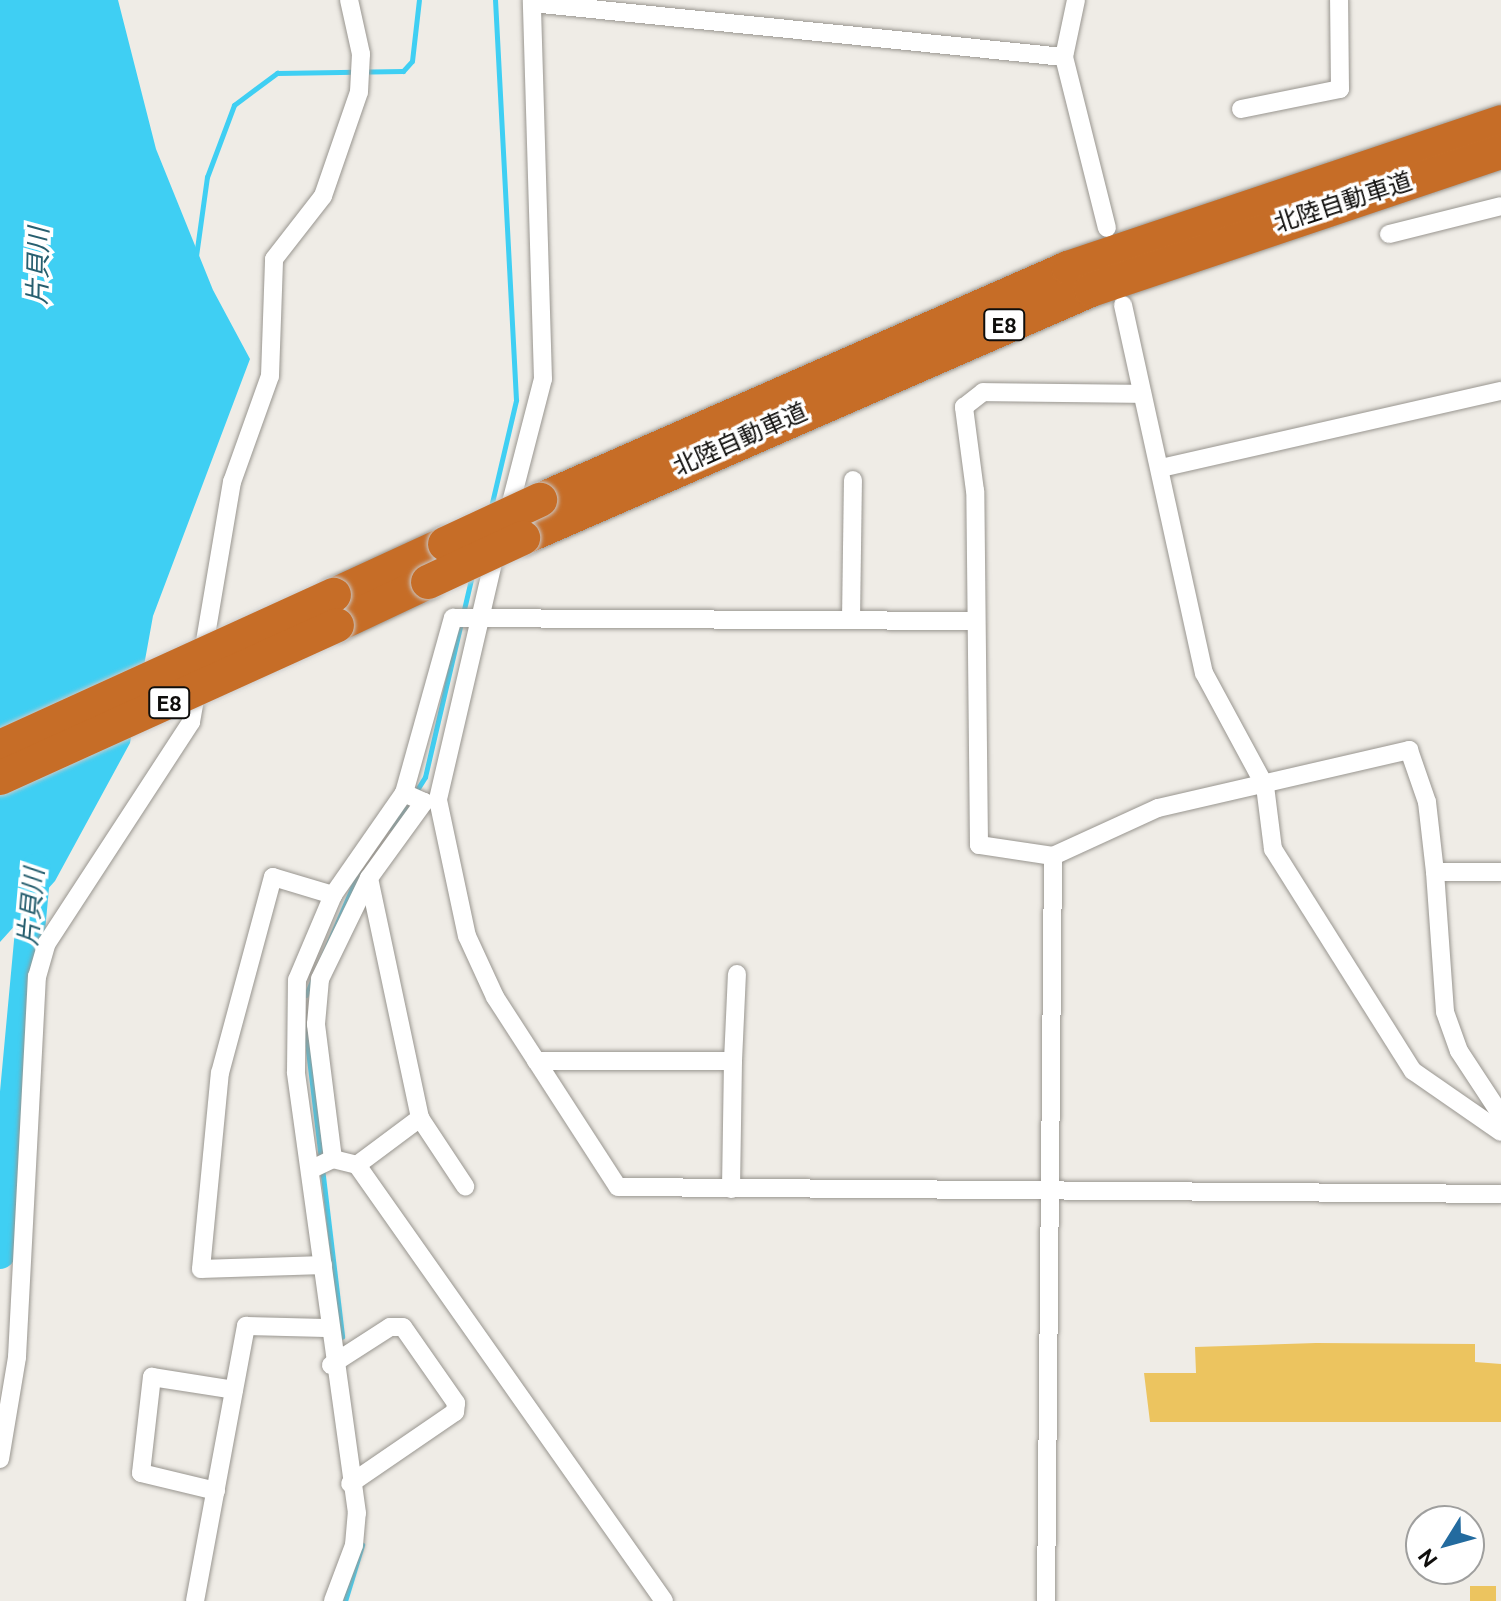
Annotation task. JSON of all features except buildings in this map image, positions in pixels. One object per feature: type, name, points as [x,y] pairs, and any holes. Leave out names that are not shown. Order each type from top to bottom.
[{"type":"highway","name":"北陸自動車道","points":[[0,778],[336,610],[445,544],[1068,268],[1501,122]]},
{"type":"highway","name":"北陸自動車道","points":[[0,747],[336,610],[428,582],[1091,290],[1501,152]]},
{"type":"street","points":[[0,1459],[17,1357],[37,977],[47,943],[191,722],[218,541],[270,376],[274,259],[323,196],[359,92],[361,54],[349,0]]},
{"type":"street","points":[[1076,0],[1064,57],[1107,228]]},
{"type":"street","points":[[1241,109],[1340,89],[1339,0]]},
{"type":"street","points":[[333,1159],[316,1024],[320,979],[369,878],[431,801],[475,618],[543,379],[532,1],[1064,57]]},
{"type":"street","points":[[1389,234],[1501,206]]},
{"type":"street","points":[[1123,305],[1204,673],[1265,786],[1273,849],[1413,1071],[1501,1132]]},
{"type":"street","points":[[1161,468],[1501,391]]},
{"type":"street","points":[[1142,394],[983,392],[964,407],[975,491],[979,845],[1053,856],[1158,808],[1265,786],[1409,750],[1427,802],[1445,1012],[1459,1051],[1501,1115]]},
{"type":"street","points":[[851,620],[853,480]]},
{"type":"street","points":[[333,1601],[354,1545],[350,1484],[326,1328],[323,1265],[293,1022],[302,965],[333,895],[404,793],[453,618],[976,621]]},
{"type":"street","points":[[404,793],[431,801]]},
{"type":"street","points":[[431,801],[467,936],[536,1061],[618,1187],[1050,1193],[1501,1194]]},
{"type":"street","points":[[1046,1601],[1053,856]]},
{"type":"street","points":[[1435,872],[1501,872]]},
{"type":"street","points":[[323,1265],[201,1269],[220,1073],[273,877],[333,895]]},
{"type":"street","points":[[369,878],[420,1118],[465,1186]]},
{"type":"street","points":[[731,1189],[737,974]]},
{"type":"street","points":[[536,1061],[733,1061]]},
{"type":"street","points":[[357,1165],[420,1118]]},
{"type":"street","points":[[310,1170],[333,1159],[357,1165],[664,1601]]},
{"type":"street","points":[[195,1601],[246,1326],[326,1328]]},
{"type":"street","points":[[331,1365],[390,1327],[403,1327],[456,1403],[455,1412],[350,1484]]},
{"type":"street","points":[[216,1491],[141,1473],[152,1377],[234,1390]]},
{"type":"water","points":[[0,0],[118,0],[156,149],[213,290],[250,359],[153,616],[130,743],[55,881],[0,942]]},
{"type":"waterway","points":[[196,256],[207,177],[234,105],[277,73],[403,71],[412,61],[419,0]]},
{"type":"waterway","points":[[491,507],[516,400],[495,0]]},
{"type":"waterway","points":[[415,793],[425,777],[472,575]]},
{"type":"waterway","points":[[390,828],[410,801]]},
{"type":"waterway","name":"片貝川","points":[[0,1254],[36,869]]},
{"type":"waterway","points":[[306,995],[359,872]]},
{"type":"waterway","points":[[305,1025],[342,1337]]},
{"type":"waterway","points":[[345,1601],[362,1545]]}]
